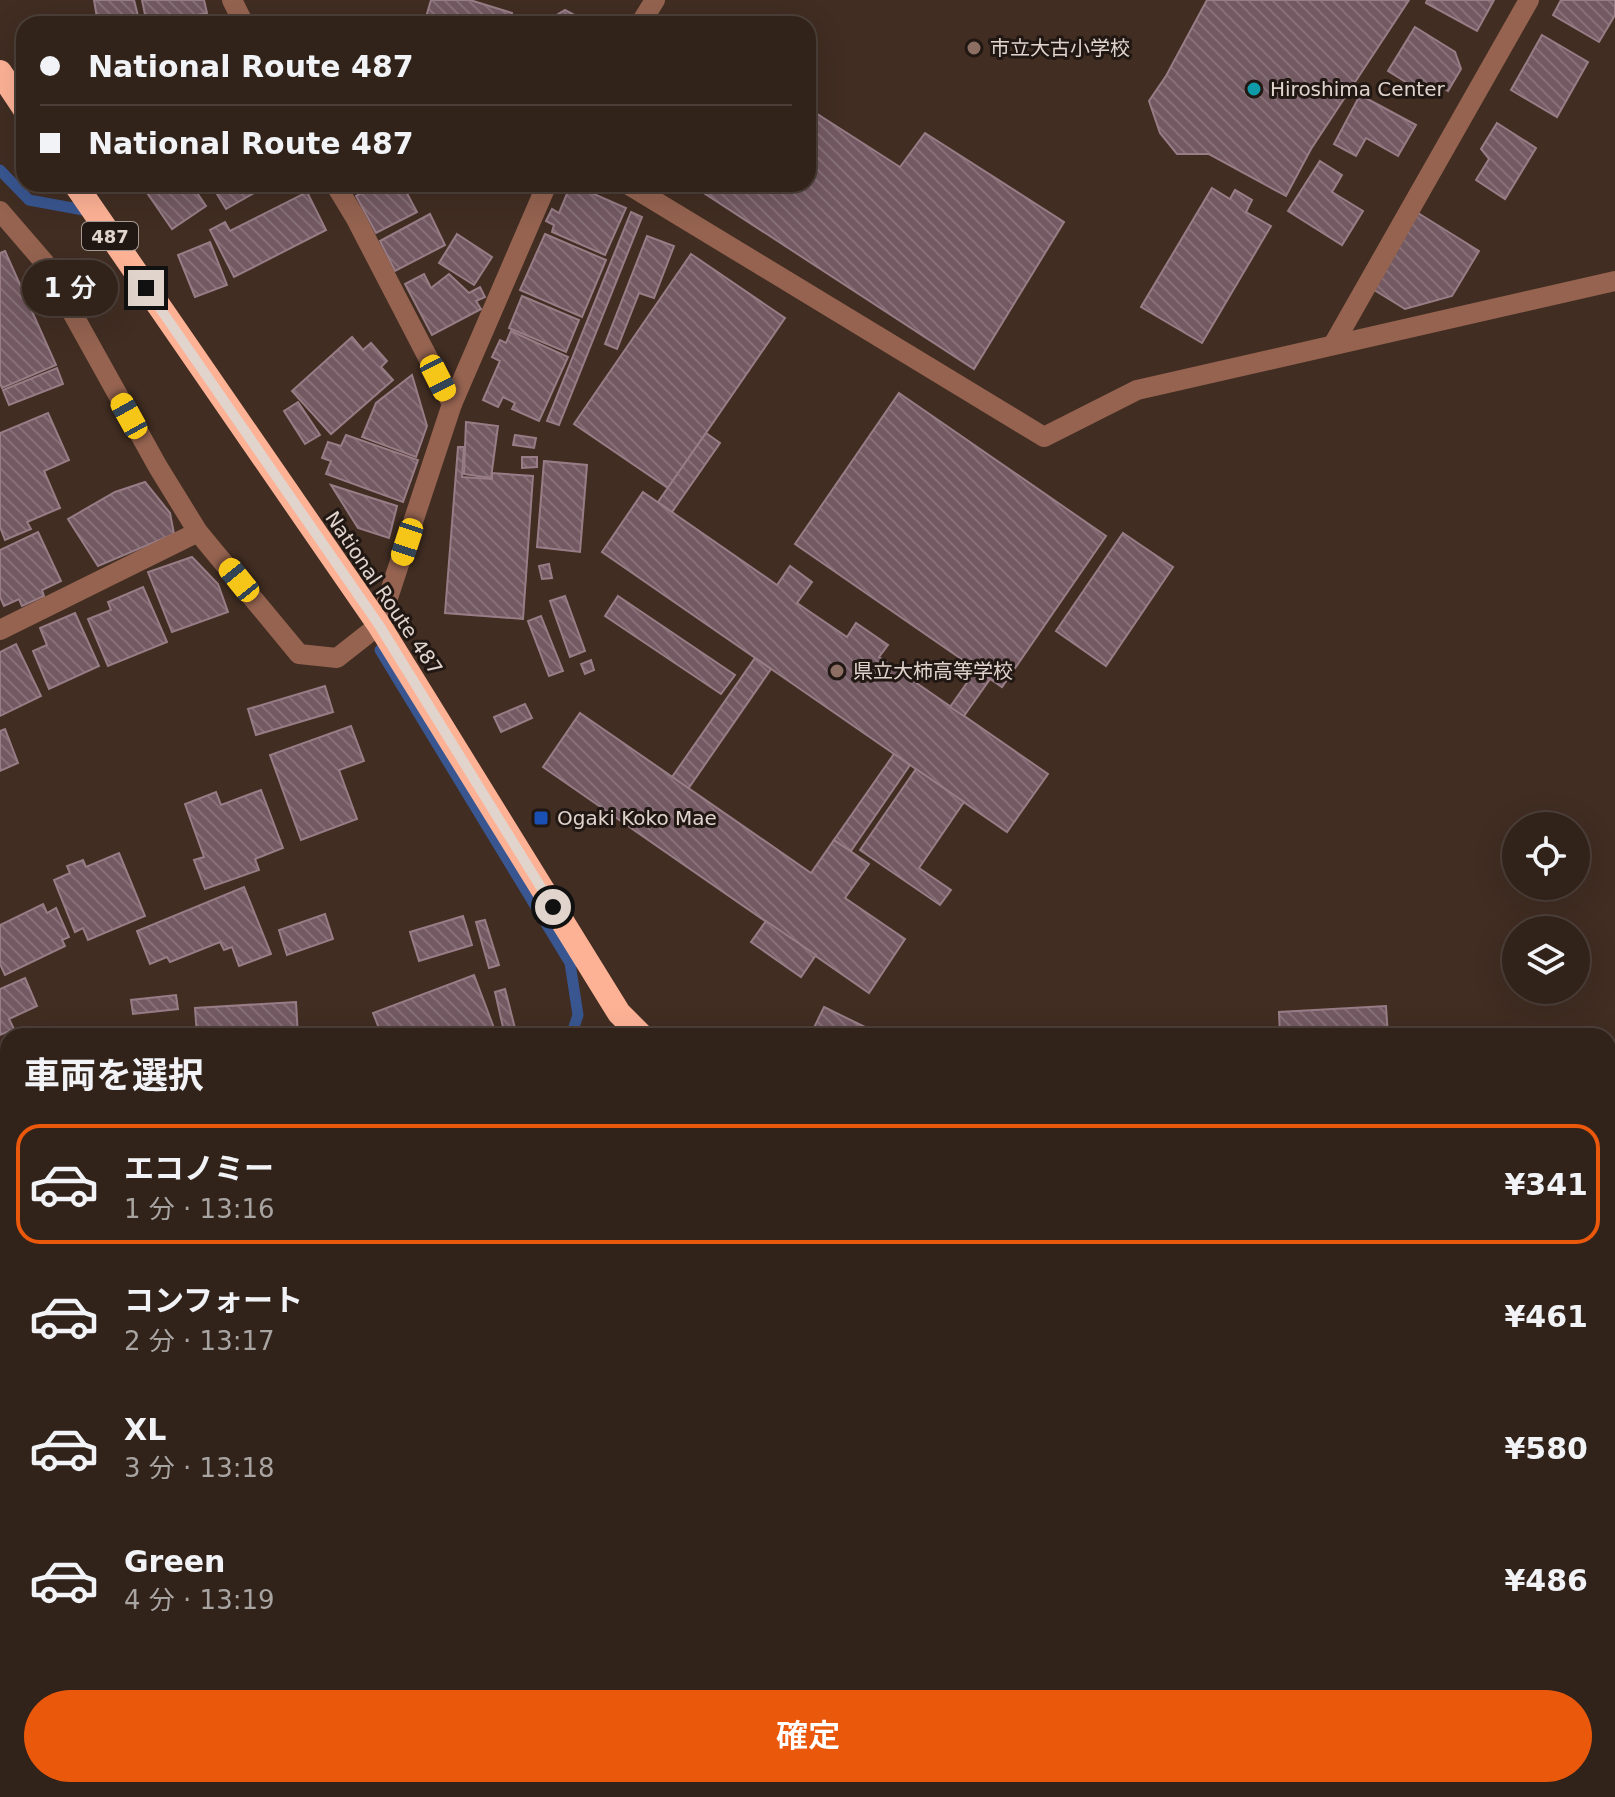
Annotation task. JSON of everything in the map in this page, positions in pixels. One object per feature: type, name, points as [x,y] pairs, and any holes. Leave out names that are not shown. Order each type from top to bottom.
[{"type":"highway","points":[[0,72],[16,96]]},
{"type":"highway","name":"National Route 487","points":[[80,192],[379,625],[619,1013],[634,1028]]},
{"type":"street","points":[[1333,345],[1529,0]]},
{"type":"street","points":[[340,192],[452,404]]},
{"type":"street","points":[[0,211],[44,262],[158,467],[198,532],[299,654],[337,658],[379,625],[452,404],[544,192]]},
{"type":"street","points":[[640,192],[1044,437],[1137,390],[1615,281]]},
{"type":"street","points":[[0,630],[198,532]]},
{"type":"building","points":[[94,0],[134,0],[138,16],[97,16]]},
{"type":"building","points":[[142,0],[204,0],[207,13],[191,16],[145,16]]},
{"type":"building","points":[[431,0],[470,0],[512,13],[511,16],[426,16]]},
{"type":"building","name":"Hiroshima Center","points":[[1207,0],[1409,0],[1311,149],[1286,196],[1209,154],[1177,154],[1160,133],[1149,101]]},
{"type":"building","points":[[1427,0],[1494,0],[1477,31],[1426,3]]},
{"type":"building","points":[[1561,0],[1615,0],[1615,15],[1599,42],[1553,15]]},
{"type":"building","points":[[565,10],[576,16],[555,16]]},
{"type":"building","points":[[1415,27],[1455,52],[1461,69],[1448,91],[1438,84],[1430,97],[1388,71]]},
{"type":"building","points":[[1542,35],[1588,62],[1557,117],[1511,90]]},
{"type":"building","points":[[1360,95],[1416,125],[1398,156],[1366,138],[1356,156],[1334,144]]},
{"type":"building","points":[[816,113],[900,167],[925,133],[1064,222],[974,369],[702,192],[816,192]]},
{"type":"building","points":[[1497,123],[1536,148],[1505,199],[1476,180],[1489,159],[1481,149]]},
{"type":"building","points":[[1320,161],[1342,175],[1332,192],[1363,211],[1342,245],[1288,211]]},
{"type":"building","points":[[1212,188],[1230,199],[1235,190],[1252,200],[1246,212],[1271,226],[1202,343],[1141,307]]},
{"type":"building","points":[[147,192],[196,192],[206,206],[172,229]]},
{"type":"building","points":[[216,192],[256,192],[226,209]]},
{"type":"building","points":[[307,192],[326,230],[234,277],[210,230],[225,222],[230,231]]},
{"type":"building","points":[[363,192],[406,192],[417,212],[376,233],[356,196]]},
{"type":"building","points":[[568,192],[589,192],[626,208],[605,255],[552,232],[554,225],[546,221],[552,209],[559,213]]},
{"type":"building","points":[[631,212],[642,217],[559,425],[547,421]]},
{"type":"building","points":[[1418,213],[1479,251],[1452,296],[1405,309],[1371,288]]},
{"type":"building","points":[[430,214],[445,245],[395,271],[380,241]]},
{"type":"building","points":[[457,234],[492,257],[474,285],[439,263]]},
{"type":"building","points":[[545,234],[606,260],[582,317],[520,290]]},
{"type":"building","points":[[647,236],[674,246],[654,298],[639,293],[617,349],[605,344]]},
{"type":"building","points":[[210,242],[227,285],[195,297],[178,255]]},
{"type":"building","points":[[5,251],[56,365],[2,388],[0,253]]},
{"type":"building","points":[[691,254],[785,318],[668,488],[574,424]]},
{"type":"building","points":[[424,274],[431,288],[449,274],[469,293],[480,287],[485,297],[476,301],[481,309],[432,335],[405,284]]},
{"type":"building","points":[[522,296],[579,320],[566,352],[509,328]]},
{"type":"building","points":[[511,331],[568,357],[539,421],[512,409],[515,403],[503,397],[498,407],[483,400],[500,361],[492,357],[500,340],[506,343]]},
{"type":"building","points":[[352,337],[363,350],[371,343],[387,361],[381,367],[393,380],[331,434],[292,391]]},
{"type":"building","points":[[57,368],[63,384],[9,405],[3,390]]},
{"type":"building","points":[[412,375],[427,426],[416,457],[362,437],[376,403]]},
{"type":"building","points":[[899,393],[1106,536],[1002,687],[795,544]]},
{"type":"building","points":[[298,402],[320,435],[305,444],[284,411]]},
{"type":"building","points":[[48,413],[69,460],[44,471],[60,508],[27,522],[31,529],[5,540],[0,527],[0,433]]},
{"type":"building","points":[[466,422],[498,426],[491,478],[464,474]]},
{"type":"building","points":[[706,433],[720,443],[672,512],[658,502]]},
{"type":"building","points":[[346,435],[418,460],[403,502],[326,474],[331,461],[322,458],[328,442],[341,446]]},
{"type":"building","points":[[515,435],[536,438],[534,448],[513,445]]},
{"type":"building","points":[[458,447],[464,447],[462,477],[492,479],[492,473],[533,476],[523,619],[445,613]]},
{"type":"building","points":[[522,457],[537,457],[537,467],[522,468]]},
{"type":"building","points":[[544,461],[587,465],[580,552],[537,547]]},
{"type":"building","points":[[145,482],[170,513],[174,534],[98,566],[68,519],[115,492]]},
{"type":"building","points":[[331,485],[397,506],[389,538],[358,528]]},
{"type":"building","points":[[643,492],[777,585],[790,566],[812,582],[797,603],[847,637],[856,623],[888,645],[879,657],[1048,774],[1007,832],[602,552]]},
{"type":"building","points":[[38,532],[61,581],[42,590],[44,596],[22,606],[19,599],[4,606],[0,597],[0,550]]},
{"type":"building","points":[[1123,533],[1173,567],[1106,666],[1056,631]]},
{"type":"building","points":[[192,557],[218,584],[228,612],[172,632],[148,572]]},
{"type":"building","points":[[549,564],[552,578],[542,579],[539,566]]},
{"type":"building","points":[[143,587],[167,642],[108,666],[88,619],[111,610],[108,602]]},
{"type":"building","points":[[565,596],[585,651],[570,657],[550,601]]},
{"type":"building","points":[[618,596],[735,675],[721,694],[605,616]]},
{"type":"building","points":[[75,613],[99,666],[49,689],[33,651],[47,645],[40,628]]},
{"type":"building","points":[[541,616],[563,671],[549,676],[528,621]]},
{"type":"building","points":[[16,644],[41,696],[0,716],[0,652]]},
{"type":"building","points":[[755,658],[771,669],[688,789],[672,777]]},
{"type":"building","points":[[591,660],[594,670],[585,674],[581,664]]},
{"type":"building","points":[[976,670],[990,679],[964,716],[950,707]]},
{"type":"building","points":[[325,686],[333,712],[256,735],[248,709]]},
{"type":"building","points":[[525,704],[532,718],[501,732],[494,717]]},
{"type":"building","points":[[580,713],[811,873],[834,840],[869,864],[845,898],[905,939],[869,993],[543,767]]},
{"type":"building","points":[[351,726],[364,761],[339,770],[357,819],[301,840],[270,755]]},
{"type":"building","points":[[5,729],[18,763],[0,771],[0,731]]},
{"type":"building","points":[[894,754],[910,765],[851,851],[834,840]]},
{"type":"building","points":[[916,769],[964,802],[919,868],[951,890],[940,905],[860,850]]},
{"type":"building","points":[[261,790],[283,848],[255,859],[259,870],[205,889],[194,860],[204,857],[185,804],[216,792],[221,805]]},
{"type":"building","points":[[119,853],[145,916],[88,940],[83,928],[75,932],[54,880],[70,873],[67,866],[83,860],[86,867]]},
{"type":"building","points":[[244,887],[271,954],[239,966],[232,947],[224,950],[220,942],[170,962],[167,957],[150,964],[137,931]]},
{"type":"building","points":[[43,904],[47,913],[56,908],[69,937],[62,940],[65,946],[5,975],[0,964],[0,925]]},
{"type":"building","points":[[325,914],[333,939],[287,955],[279,930]]},
{"type":"building","points":[[463,916],[472,945],[419,961],[410,932]]},
{"type":"building","points":[[485,920],[499,965],[489,968],[476,922]]},
{"type":"building","points":[[766,921],[816,955],[801,977],[751,942]]},
{"type":"building","points":[[474,975],[494,1028],[379,1028],[373,1013]]},
{"type":"building","points":[[25,978],[37,1006],[9,1019],[14,1028],[0,1028],[0,989]]},
{"type":"building","points":[[505,989],[515,1028],[503,1028],[495,992]]},
{"type":"building","points":[[176,995],[178,1009],[133,1014],[131,1000]]},
{"type":"building","points":[[296,1002],[298,1028],[196,1028],[195,1008]]},
{"type":"building","points":[[1386,1006],[1387,1028],[1280,1028],[1279,1012]]},
{"type":"building","points":[[824,1007],[865,1027],[864,1028],[814,1028]]},
{"type":"waterway","points":[[0,170],[16,187]]},
{"type":"waterway","points":[[21,192],[29,200],[89,211]]},
{"type":"waterway","points":[[380,650],[570,963],[578,1015],[574,1028]]},
{"type":"place","name":"市立大古小学校","points":[[974,48]]},
{"type":"place","name":"Hiroshima Center","points":[[1254,89]]},
{"type":"place","name":"県立大柿高等学校","points":[[837,671]]},
{"type":"place","name":"Ogaki Koko Mae","points":[[541,818]]},
{"type":"route","points":[[146,288],[379,625],[553,907]]}]
